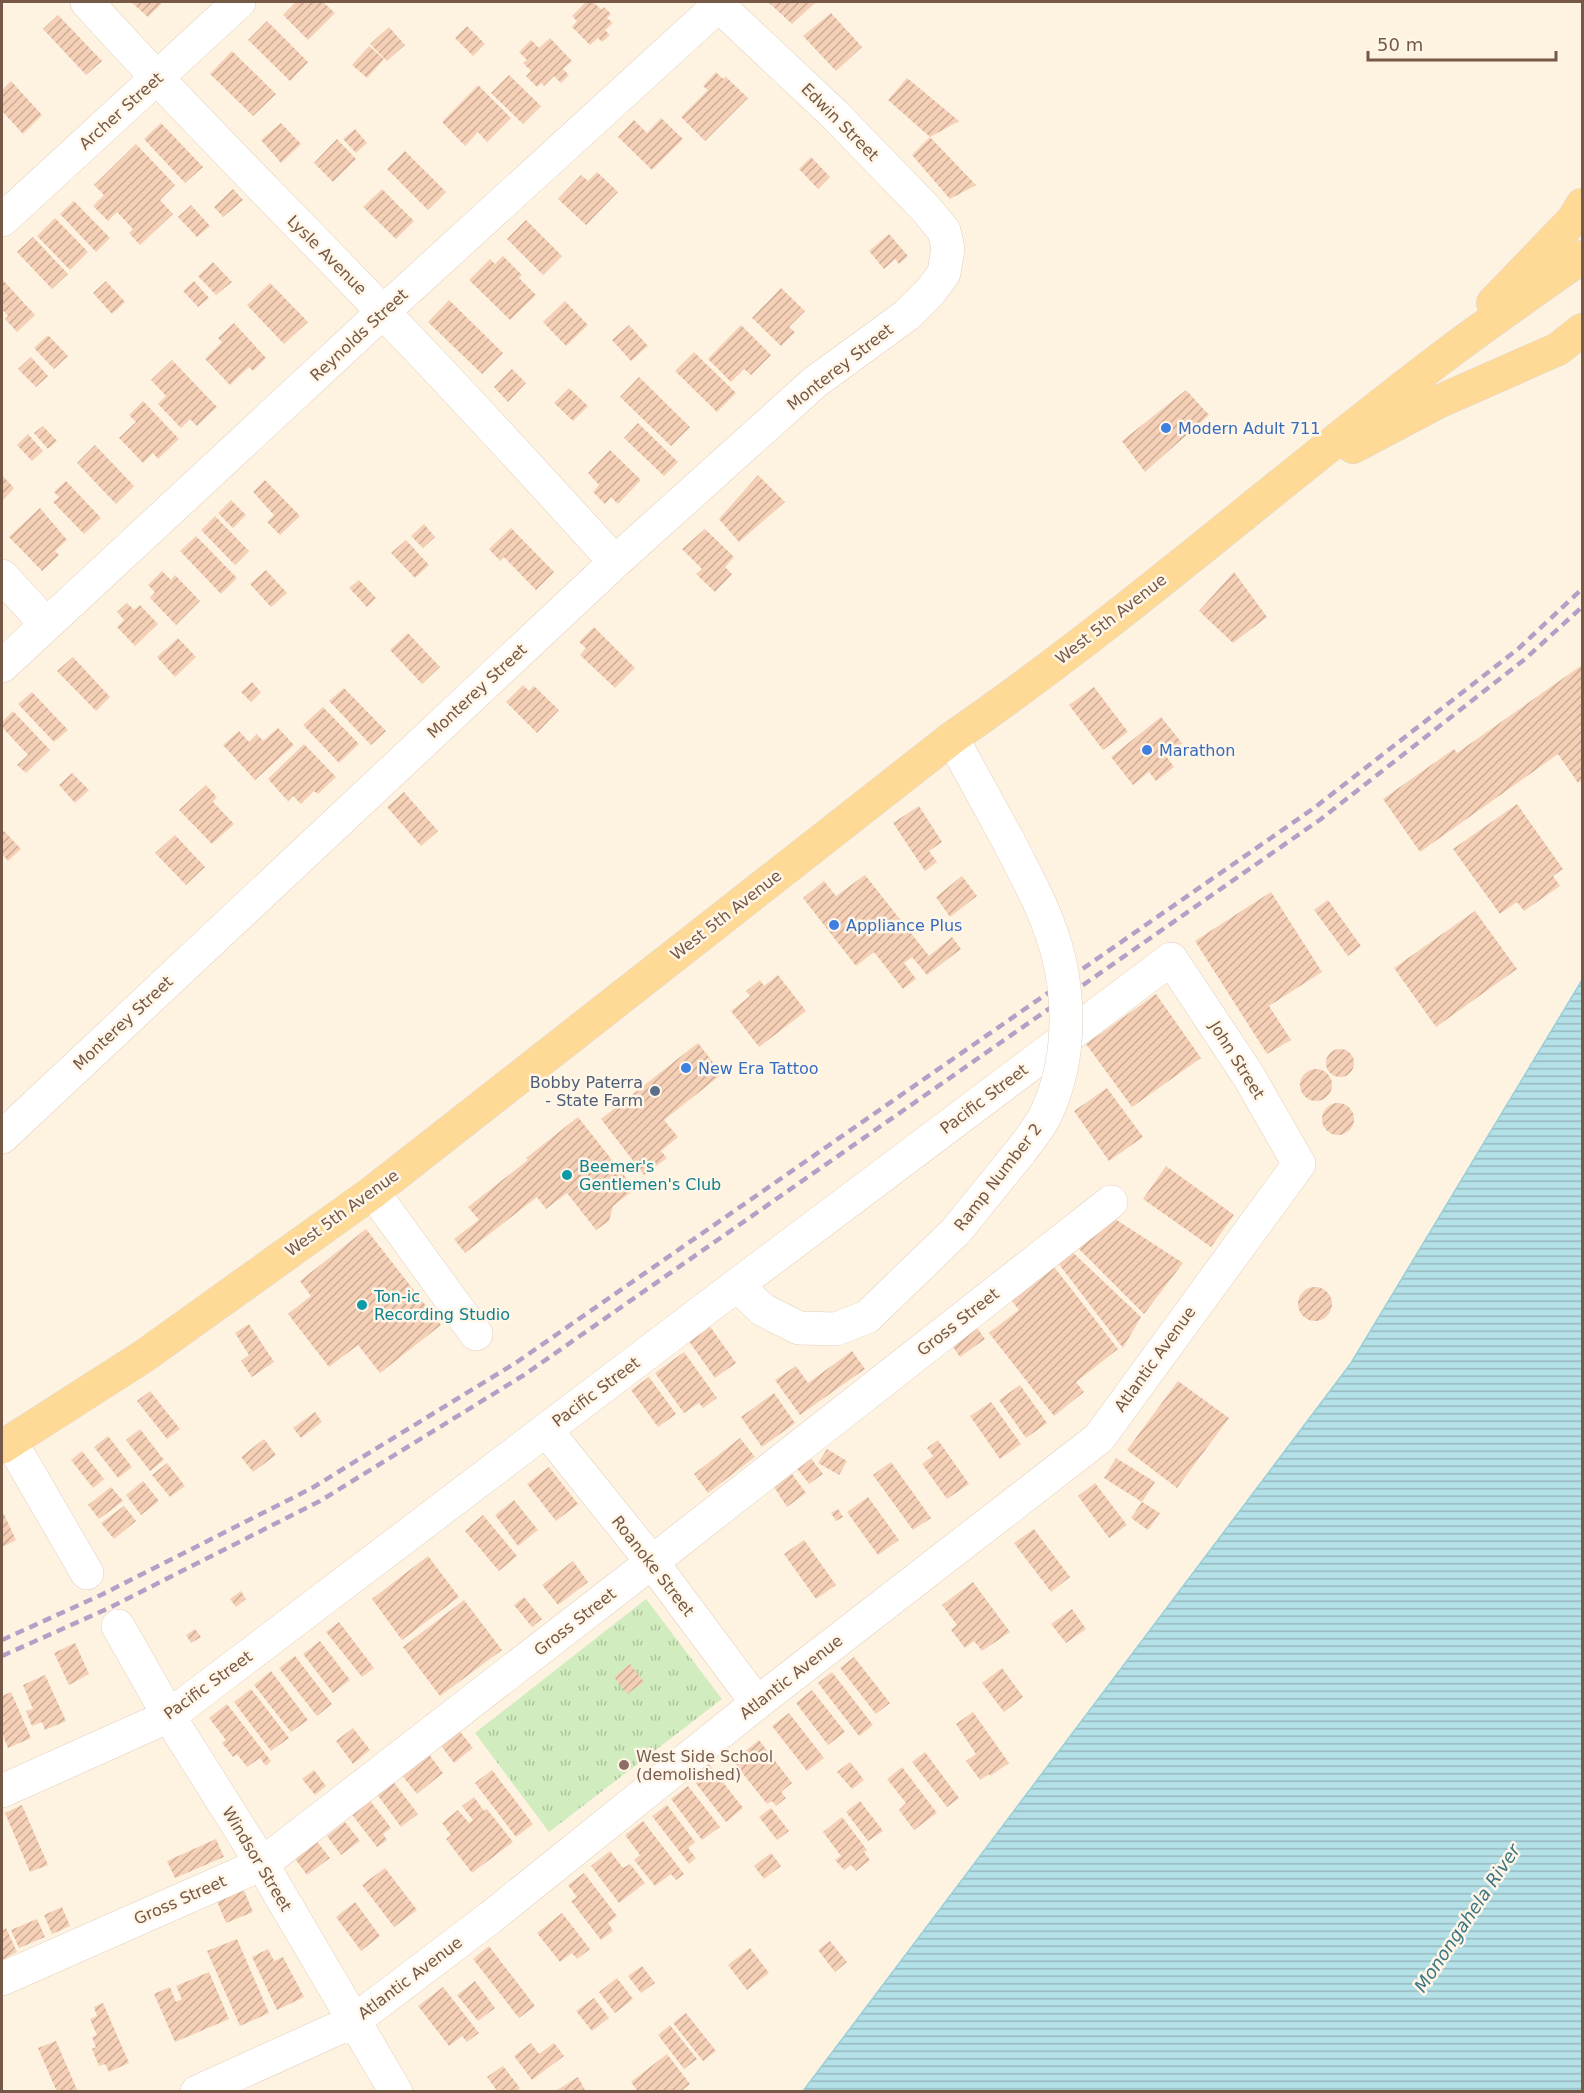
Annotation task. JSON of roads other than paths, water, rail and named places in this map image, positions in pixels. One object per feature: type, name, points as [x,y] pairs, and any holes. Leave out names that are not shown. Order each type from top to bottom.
[{"type":"main road","points":[[1435,363],[1579,212]]},
{"type":"main road","points":[[1435,363],[1582,257]]},
{"type":"main road","points":[[1275,490],[1438,402],[1558,349],[1582,330]]},
{"type":"main road","name":"West 5th Avenue","points":[[6,1445],[144,1356],[373,1192],[952,738],[1045,672],[1435,363]]},
{"type":"street","name":"Lysle Avenue","points":[[87,2],[156,79],[503,438],[615,562]]},
{"type":"street","name":"Archer Street","points":[[2,220],[239,2]]},
{"type":"street","name":"Edwin Street","points":[[717,3],[834,114],[926,209],[944,231],[948,248]]},
{"type":"street","name":"Reynolds Street","points":[[2,666],[717,3]]},
{"type":"street","name":"Monterey Street","points":[[2,1137],[615,562],[815,382],[907,315],[930,292],[944,273],[948,248]]},
{"type":"street","points":[[2,576],[46,624]]},
{"type":"street","name":"Ramp Number 2","points":[[737,1285],[763,1310],[799,1328],[836,1329],[867,1317],[956,1231],[1020,1152],[1046,1115],[1058,1081],[1065,1050],[1066,1013],[1061,965],[1047,921],[1009,842],[952,738]]},
{"type":"street","name":"John Street","points":[[1171,959],[1248,1076],[1299,1164]]},
{"type":"street","name":"Pacific Street","points":[[2,1791],[169,1716],[1171,959]]},
{"type":"street","name":"Atlantic Avenue","points":[[197,2091],[354,2021],[491,1917],[758,1703],[1099,1438],[1299,1164]]},
{"type":"street","points":[[373,1192],[476,1334]]},
{"type":"street","name":"Gross Street","points":[[2,1979],[262,1864],[652,1562],[1110,1202]]},
{"type":"street","name":"Roanoke Street","points":[[546,1430],[652,1562],[758,1703]]},
{"type":"street","points":[[6,1445],[87,1573]]},
{"type":"street","name":"Windsor Street","points":[[118,1626],[169,1716],[262,1864],[396,2091]]},
{"type":"water","name":"Monongahela River","points":[[1582,980],[1582,2091],[803,2091],[1351,1363]]},
{"type":"railway","points":[[2,1640],[101,1595],[312,1488],[517,1362],[1314,808],[1518,649],[1582,589]]},
{"type":"railway","points":[[2,1656],[109,1608],[320,1501],[524,1375],[1321,819],[1525,659],[1582,607]]},
{"type":"place","name":"Modern Adult 711","points":[[1166,428]]},
{"type":"place","name":"Marathon","points":[[1147,750]]},
{"type":"place","name":"Appliance Plus","points":[[834,925]]},
{"type":"place","name":"New Era Tattoo","points":[[686,1068]]},
{"type":"place","name":"Bobby Paterra - State Farm","points":[[655,1091]]},
{"type":"place","name":"Beemer's Gentlemen's Club","points":[[567,1175]]},
{"type":"place","name":"Ton-ic Recording Studio","points":[[362,1305]]},
{"type":"place","name":"West Side School (demolished)","points":[[624,1765]]}]
